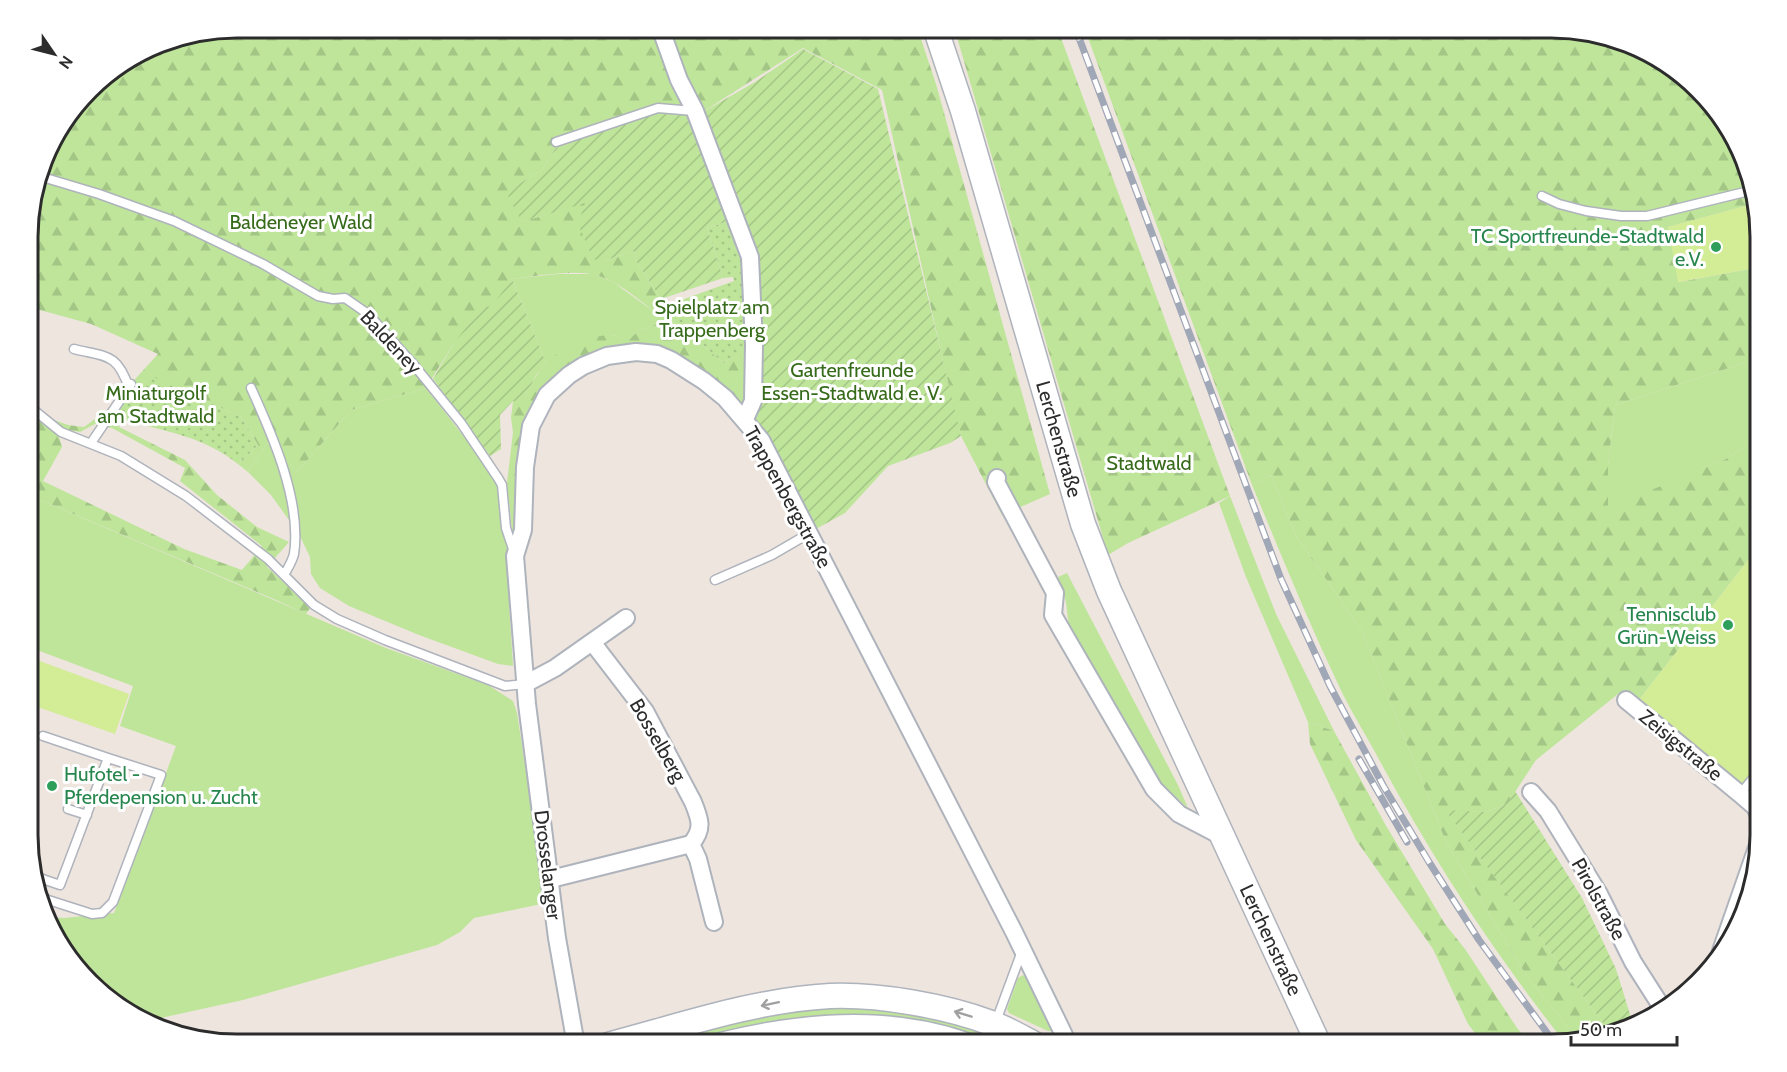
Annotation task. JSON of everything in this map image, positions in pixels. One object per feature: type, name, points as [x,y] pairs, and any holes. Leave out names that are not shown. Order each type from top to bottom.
[{"type":"main road","name":"Lerchenstraße","points":[[938,38],[963,111],[1094,555],[1314,1034]]},
{"type":"main road","points":[[649,1034],[736,1011],[785,1001],[831,996],[896,1000],[949,1010],[995,1024],[1015,1034]]},
{"type":"main road","points":[[768,1034],[849,1027],[901,1030],[918,1034]]},
{"type":"street","points":[[664,38],[679,80],[695,111],[750,257],[754,345],[753,401],[745,419]]},
{"type":"street","name":"Trappenbergstraße","points":[[525,684],[515,556],[523,530],[527,450],[533,420],[542,401],[553,388],[583,366],[607,356],[626,352],[664,357],[681,365],[724,398],[745,419],[761,440],[808,534],[836,582],[1064,1034]]},
{"type":"street","points":[[997,478],[996,483],[1055,593],[1053,615],[1154,789],[1179,814],[1221,836]]},
{"type":"street","points":[[525,684],[537,679],[626,618]]},
{"type":"street","name":"Bosselberg","points":[[592,642],[645,711],[693,802],[700,829],[698,836],[691,844]]},
{"type":"street","name":"Drosselanger","points":[[525,684],[557,938],[574,1034]]},
{"type":"street","name":"Zeisigstraße","points":[[1626,700],[1749,802]]},
{"type":"street","name":"Pirolstraße","points":[[1531,792],[1548,811],[1599,894],[1633,962],[1659,1002]]},
{"type":"street","points":[[551,879],[691,844],[698,859],[714,922]]},
{"type":"lane","points":[[556,142],[658,108],[695,111]]},
{"type":"lane","name":"Baldeney","points":[[46,178],[174,221],[263,264],[318,296],[333,299],[345,298],[361,308],[414,365],[445,403],[498,478],[502,485],[506,528],[515,556]]},
{"type":"lane","points":[[1542,196],[1559,204],[1621,216],[1647,216],[1744,192]]},
{"type":"lane","points":[[74,349],[107,357],[117,362],[130,386],[91,443]]},
{"type":"lane","points":[[250,388],[273,442],[290,494],[294,553],[284,575]]},
{"type":"lane","points":[[38,413],[61,432],[138,465],[186,496],[268,559],[314,604],[337,619],[505,686],[525,684]]},
{"type":"lane","points":[[715,579],[772,555],[808,534]]},
{"type":"lane","points":[[43,736],[161,775],[113,902],[102,913],[92,914],[49,900]]},
{"type":"lane","points":[[42,879],[60,885],[108,758]]},
{"type":"lane","points":[[1740,794],[1749,783]]},
{"type":"lane","points":[[68,808],[87,815]]},
{"type":"lane","points":[[995,1024],[1022,951]]},
{"type":"green space","name":"Baldeneyer Wald","points":[[224,38],[921,38],[936,84],[1050,494],[1002,515],[962,438],[957,423],[882,90],[803,48],[701,113],[694,120],[555,149],[542,170],[517,185],[522,222],[586,202],[603,261],[634,251],[637,262],[661,299],[665,313],[725,364],[729,358],[751,354],[744,414],[656,352],[567,373],[520,463],[513,539],[507,483],[513,432],[511,418],[513,401],[523,401],[544,365],[566,349],[603,335],[630,339],[639,330],[666,321],[624,289],[606,279],[587,273],[566,273],[512,279],[494,308],[454,343],[426,388],[351,410],[298,471],[267,443],[248,472],[238,464],[258,445],[241,417],[152,377],[138,387],[117,413],[122,420],[119,427],[185,460],[217,495],[257,527],[289,542],[267,567],[311,607],[306,614],[38,499],[38,414],[68,425],[84,427],[106,411],[158,354],[91,324],[38,309],[39,211],[44,185],[64,137],[87,105],[126,71],[173,48],[198,41]],"holes":[[[95,424],[112,428],[185,468],[180,481],[262,546],[242,570],[184,549],[43,481],[62,447],[59,437],[63,429],[80,432]]]},
{"type":"green space","name":"Stadtwald","points":[[957,38],[1061,38],[1230,496],[1128,543],[1108,555]]},
{"type":"green space","name":"Stadtwald","points":[[1088,38],[1576,39],[1602,44],[1650,64],[1682,87],[1700,105],[1716,126],[1729,149],[1739,173],[1747,206],[1668,227],[1679,282],[1749,269],[1749,362],[1615,405],[1608,466],[1608,508],[1726,459],[1749,443],[1749,559],[1635,705],[1623,692],[1618,694],[1536,760],[1507,804],[1486,812],[1446,811],[1606,1026],[1572,1033],[1526,975],[1446,842],[1362,631],[1296,536],[1271,475],[1252,485]]},
{"type":"green space","name":"Gartenfreunde Essen-Stadtwald e. V.","points":[[803,49],[878,89],[961,436],[950,443],[888,466],[845,513],[814,530],[769,440],[755,418],[759,392],[760,319],[701,113],[755,82]]},
{"type":"green space","points":[[660,110],[694,120],[729,221],[707,228],[723,278],[661,299],[637,262],[634,251],[603,261],[593,259],[578,224],[585,203],[522,222],[508,196],[517,185],[542,170],[555,149]]},
{"type":"green space","name":"TC Sportfreunde-Stadtwald e.V.","points":[[1747,206],[1749,269],[1678,282],[1668,227]]},
{"type":"green space","name":"Spielplatz am Trappenberg","points":[[729,221],[758,261],[760,353],[729,358],[725,364],[665,313],[662,307],[734,281],[733,277],[723,278],[707,228]]},
{"type":"green space","points":[[557,274],[594,274],[613,282],[667,321],[639,330],[630,340],[612,335],[571,347],[546,363],[512,279]]},
{"type":"green space","points":[[512,279],[546,363],[536,375],[523,401],[513,401],[500,415],[501,449],[490,456],[433,379],[454,343],[483,306],[494,307],[497,299]]},
{"type":"green space","points":[[1749,362],[1749,443],[1726,459],[1608,509],[1608,466],[1615,405]]},
{"type":"green space","name":"Miniaturgolf am Stadtwald","points":[[151,376],[241,417],[258,445],[238,464],[212,447],[197,441],[168,431],[122,420],[117,412],[121,405]]},
{"type":"green space","points":[[426,388],[479,456],[501,494],[509,558],[513,666],[498,664],[419,635],[349,606],[320,588],[311,574],[310,557],[299,534],[271,495],[248,472],[267,443],[298,471],[351,410]]},
{"type":"green space","points":[[1271,475],[1296,536],[1362,631],[1446,842],[1526,975],[1572,1033],[1558,1034],[1539,1009],[1488,938],[1418,828],[1338,684],[1252,485]]},
{"type":"green space","points":[[1230,496],[1276,614],[1334,731],[1308,722],[1246,577],[1219,503]]},
{"type":"green space","points":[[38,499],[386,648],[488,685],[513,701],[517,713],[546,903],[474,918],[460,932],[437,945],[243,1000],[159,1018],[137,1008],[105,985],[87,967],[64,935],[56,917],[114,913],[176,746],[120,726],[133,686],[38,650]]},
{"type":"green space","name":"Tennisclub Grün-Weiss","points":[[1749,559],[1749,799],[1635,705]]},
{"type":"green space","points":[[1067,573],[1188,808],[1159,782],[1069,627],[1066,602],[1058,577]]},
{"type":"green space","points":[[38,660],[129,694],[115,734],[38,707]]},
{"type":"green space","points":[[1308,722],[1334,731],[1385,824],[1445,924],[1465,949],[1522,1034],[1476,1034],[1468,1024],[1433,949],[1356,840],[1310,744]]},
{"type":"green space","points":[[1515,791],[1582,898],[1616,969],[1631,1017],[1606,1026],[1445,810],[1486,812],[1507,804]]},
{"type":"green space","points":[[1023,975],[1027,978],[1053,1026],[1051,1031],[1009,1013],[1007,1009],[1018,978]]},
{"type":"green space","points":[[789,1007],[903,1007],[989,1034],[737,1034],[674,1034]]},
{"type":"railway","points":[[1079,38],[1281,579],[1330,686],[1384,787],[1429,862],[1479,940],[1548,1034]]},
{"type":"railway","points":[[1359,759],[1407,842]]},
{"type":"place","name":"TC Sportfreunde-Stadtwald e.V.","points":[[1716,247]]},
{"type":"place","name":"Tennisclub Grün-Weiss","points":[[1728,625]]},
{"type":"place","name":"Hufotel - Pferdepension u. Zucht","points":[[52,786]]}]
